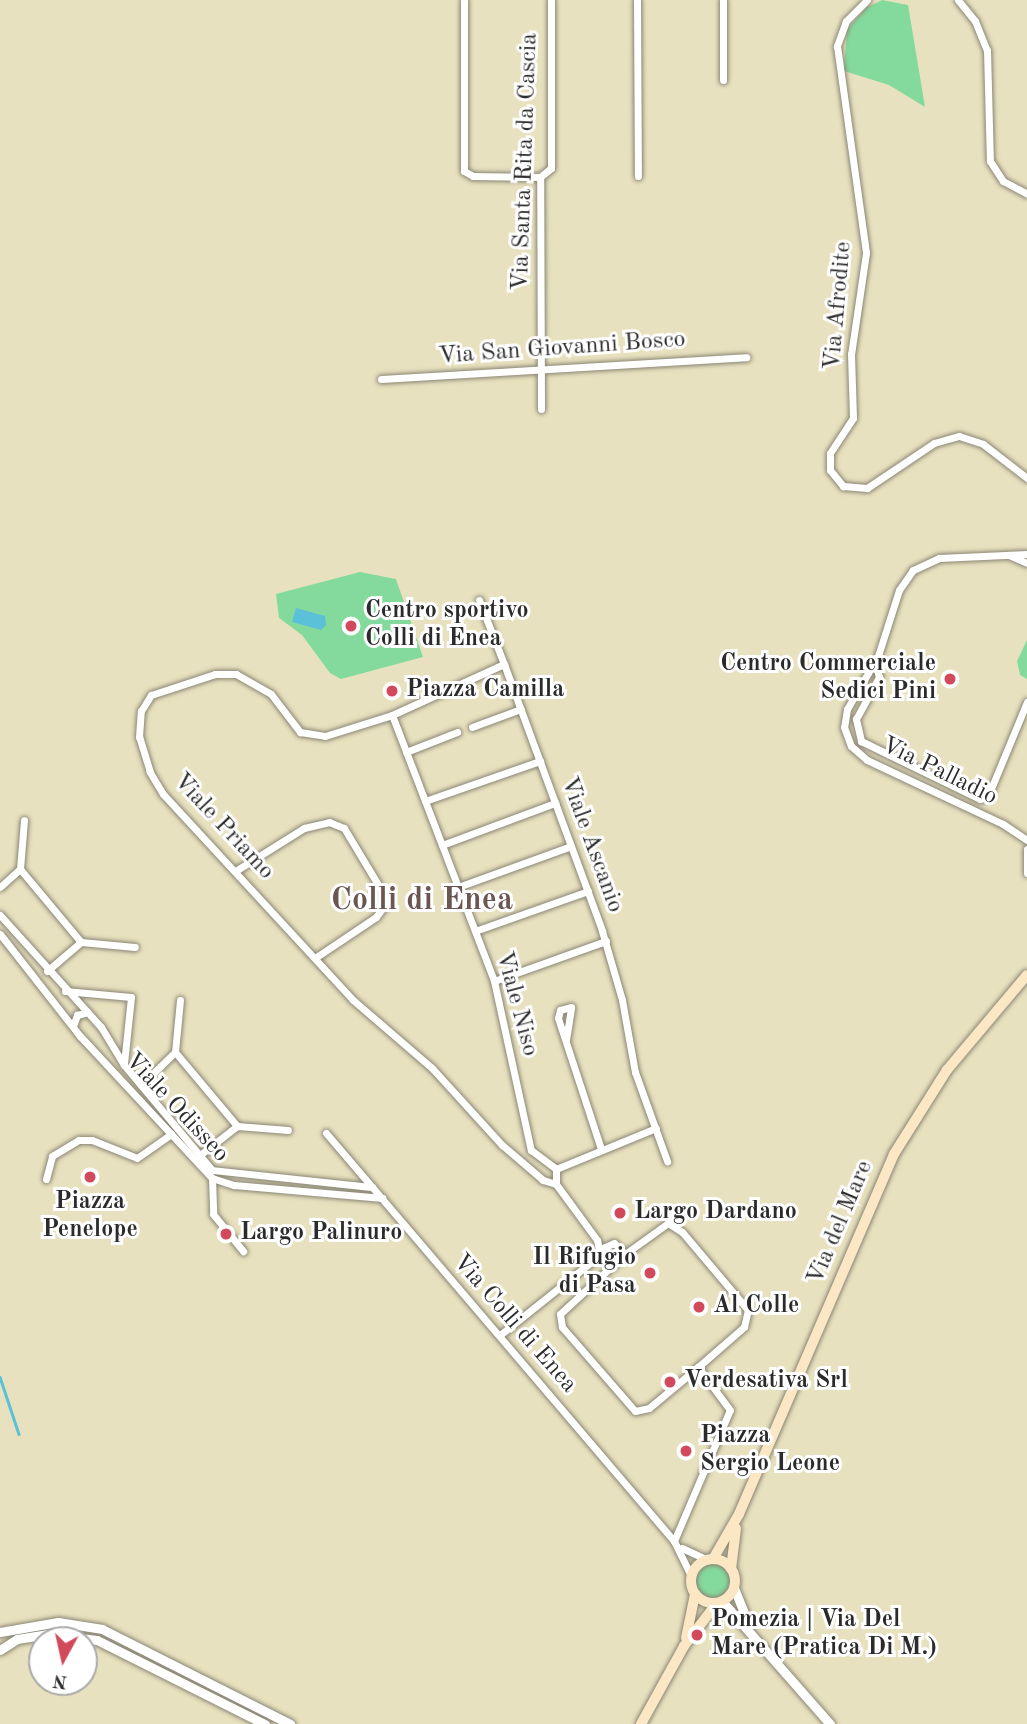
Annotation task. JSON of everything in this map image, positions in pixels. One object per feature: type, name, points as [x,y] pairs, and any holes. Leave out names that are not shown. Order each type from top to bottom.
[{"type":"main road","name":"Via del Mare","points":[[710,1559],[739,1514],[894,1153],[947,1070],[1027,975]]},
{"type":"main road","name":"Via del Mare","points":[[731,1569],[739,1514]]},
{"type":"main road","points":[[641,1724],[684,1646],[734,1588],[731,1569],[710,1559],[691,1576],[695,1594],[684,1646]]},
{"type":"main road","points":[[695,1594],[720,1602]]},
{"type":"street","points":[[464,0],[464,171],[473,176],[540,177]]},
{"type":"street","name":"Via Santa Rita da Cascia","points":[[541,409],[540,177],[551,168],[551,0]]},
{"type":"street","points":[[638,0],[638,176]]},
{"type":"street","points":[[723,0],[723,80]]},
{"type":"street","name":"Via Afrodite","points":[[867,0],[846,21],[838,46],[866,253],[852,347],[852,421],[831,451],[830,470],[843,486],[864,489],[934,443],[959,436],[983,444],[1027,478]]},
{"type":"street","points":[[958,0],[975,21],[986,50],[990,161],[1003,181],[1027,194]]},
{"type":"street","name":"Via San Giovanni Bosco","points":[[381,379],[541,372],[746,356]]},
{"type":"street","name":"Via Palladio","points":[[1027,554],[939,558],[917,567],[899,590],[875,662],[844,716],[845,732],[854,750],[1027,841]]},
{"type":"street","points":[[1009,555],[1027,563]]},
{"type":"street","name":"Viale Ascanio","points":[[479,600],[522,709],[606,942],[622,1000],[635,1072],[667,1161]]},
{"type":"street","points":[[875,662],[879,677],[856,719],[861,741],[980,799],[988,796],[1027,702]]},
{"type":"street","points":[[391,715],[504,664]]},
{"type":"street","name":"Viale Priamo","points":[[391,715],[332,735],[308,735],[295,727],[267,691],[227,672],[169,686],[148,698],[139,733],[152,776],[169,801],[237,870],[353,1000],[432,1068],[542,1180],[556,1184]]},
{"type":"street","points":[[472,727],[522,709]]},
{"type":"street","name":"Viale Niso","points":[[391,715],[494,981],[531,1150]]},
{"type":"street","points":[[406,752],[457,732]]},
{"type":"street","points":[[425,802],[540,761]]},
{"type":"street","points":[[442,845],[555,803]]},
{"type":"street","points":[[0,887],[20,869],[24,820]]},
{"type":"street","points":[[237,870],[303,828],[329,822],[344,828],[383,893],[384,905],[376,916],[315,958]]},
{"type":"street","points":[[458,887],[571,846]]},
{"type":"street","points":[[1027,849],[1027,873]]},
{"type":"street","points":[[20,869],[81,942],[135,947]]},
{"type":"street","points":[[475,931],[588,891]]},
{"type":"street","name":"Viale Odisseo","points":[[0,915],[47,971],[88,1013],[124,1065],[200,1155],[220,1173],[373,1187]]},
{"type":"street","name":"Viale Odisseo","points":[[0,934],[73,1026],[212,1178],[260,1188],[382,1198]]},
{"type":"street","points":[[47,971],[81,942]]},
{"type":"street","points":[[494,981],[606,942]]},
{"type":"street","points":[[23,961],[33,954]]},
{"type":"street","points":[[65,990],[131,997],[124,1065]]},
{"type":"street","points":[[141,1084],[174,1052],[180,1000]]},
{"type":"street","points":[[73,1026],[77,1015],[88,1013]]},
{"type":"street","points":[[93,1048],[107,1037]]},
{"type":"street","points":[[566,1040],[601,1149]]},
{"type":"street","points":[[174,1052],[237,1126]]},
{"type":"street","points":[[200,1155],[237,1126],[288,1130]]},
{"type":"street","points":[[556,1169],[656,1128]]},
{"type":"street","name":"Via Colli di Enea","points":[[326,1133],[674,1541],[692,1556],[710,1559]]},
{"type":"street","points":[[46,1179],[52,1156],[79,1140],[92,1140],[137,1158],[170,1134]]},
{"type":"street","points":[[519,1159],[531,1150],[556,1169]]},
{"type":"street","points":[[556,1169],[556,1184],[600,1249]]},
{"type":"street","points":[[260,1177],[260,1188]]},
{"type":"street","points":[[212,1178],[213,1214],[243,1251]]},
{"type":"street","points":[[673,1224],[747,1308],[746,1325],[698,1367],[649,1408],[635,1411],[561,1326],[564,1307],[659,1227],[673,1224]]},
{"type":"street","points":[[500,1335],[595,1261],[600,1249],[614,1243],[625,1254]]},
{"type":"street","points":[[674,1541],[730,1410],[698,1367]]},
{"type":"street","name":"Via Colli di Enea","points":[[674,1541],[691,1576]]},
{"type":"street","points":[[734,1588],[755,1635]]},
{"type":"street","points":[[720,1602],[755,1635],[830,1724]]},
{"type":"street","points":[[0,1632],[58,1622],[102,1629],[290,1724]]},
{"type":"street","points":[[0,1650],[37,1635],[97,1640],[265,1724]]},
{"type":"green space","points":[[882,0],[908,5],[925,107],[889,85],[844,71],[847,30],[866,8]]},
{"type":"green space","name":"Centro sportivo Colli di Enea","points":[[360,572],[396,579],[423,657],[341,679],[330,673],[302,635],[279,618],[276,594]]},
{"type":"green space","points":[[1027,640],[1027,679],[1020,675],[1017,661]]},
{"type":"green space","points":[[713,1563],[726,1568],[731,1581],[726,1594],[713,1599],[700,1594],[695,1581],[700,1568]]},
{"type":"water","points":[[296,608],[325,616],[326,625],[321,630],[292,622]]},
{"type":"waterway","points":[[0,1377],[19,1434]]},
{"type":"place","name":"Centro sportivo Colli di Enea","points":[[351,626]]},
{"type":"place","name":"Centro Commerciale Sedici Pini","points":[[950,679]]},
{"type":"place","name":"Piazza Camilla","points":[[392,691]]},
{"type":"place","name":"Piazza Penelope","points":[[90,1177]]},
{"type":"place","name":"Largo Dardano","points":[[620,1213]]},
{"type":"place","name":"Largo Palinuro","points":[[226,1234]]},
{"type":"place","name":"Il Rifugio di Pasa","points":[[650,1273]]},
{"type":"place","name":"Al Colle","points":[[699,1307]]},
{"type":"place","name":"Verdesativa Srl","points":[[670,1382]]},
{"type":"place","name":"Piazza Sergio Leone","points":[[686,1451]]},
{"type":"place","name":"Pomezia | Via Del Mare (Pratica Di M.)","points":[[697,1635]]},
{"type":"district","name":"Colli di Enea","points":[[422,901]]}]
